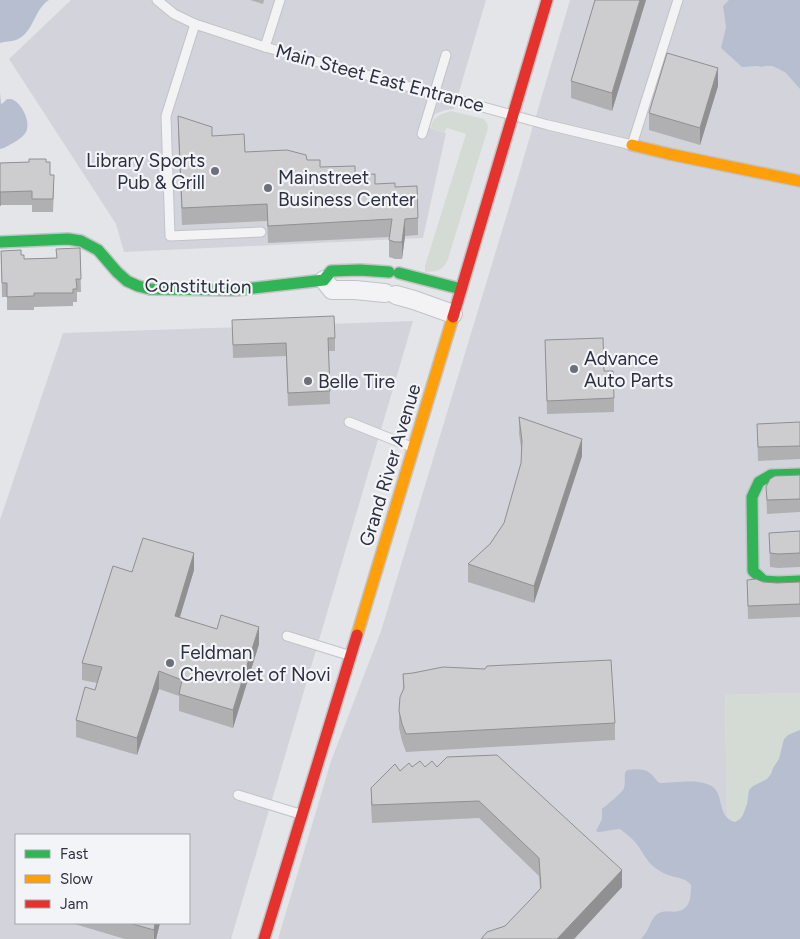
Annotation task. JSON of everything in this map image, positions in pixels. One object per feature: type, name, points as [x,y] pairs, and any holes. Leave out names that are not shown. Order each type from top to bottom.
[{"type":"main road","name":"Grand River Avenue","points":[[264,939],[414,448],[547,0]]},
{"type":"main road","points":[[632,145],[800,181]]},
{"type":"main road","name":"Constitution","points":[[0,242],[68,239],[82,241],[98,250],[127,281],[150,289],[236,290],[324,280],[330,272],[372,270],[394,272],[461,289]]},
{"type":"main road","points":[[800,474],[771,475],[759,482],[752,497],[753,571],[764,580],[778,582],[800,581]]},
{"type":"street","points":[[324,280],[332,290],[355,290],[390,294],[454,314]]},
{"type":"lane","points":[[157,0],[174,14],[195,24],[265,47]]},
{"type":"lane","name":"Main Steet East Entrance","points":[[280,0],[265,47],[548,125],[632,145]]},
{"type":"lane","points":[[632,145],[678,0]]},
{"type":"lane","points":[[195,24],[166,116],[170,236],[261,232]]},
{"type":"lane","points":[[422,134],[446,56]]},
{"type":"lane","points":[[348,422],[414,448]]},
{"type":"lane","points":[[286,636],[351,656]]},
{"type":"lane","points":[[238,795],[302,815]]},
{"type":"shaded area","points":[[71,0],[486,0],[454,109],[435,114],[430,125],[430,128],[446,133],[423,238],[124,252],[116,224],[9,59]]},
{"type":"shaded area","points":[[570,0],[800,0],[800,693],[725,695],[729,939],[278,939],[331,761],[381,631]]},
{"type":"shaded area","points":[[451,111],[484,119],[488,128],[448,259],[439,270],[425,272],[425,266],[466,134],[447,128],[444,132],[431,128],[435,118]]},
{"type":"shaded area","points":[[413,321],[231,939],[0,939],[0,520],[63,333]]},
{"type":"shaded area","points":[[800,693],[800,939],[729,939],[725,695]]},
{"type":"water","points":[[0,0],[49,0],[40,9],[27,32],[22,37],[14,41],[0,43]]},
{"type":"water","points":[[729,0],[800,0],[800,89],[786,73],[779,69],[772,66],[742,67],[721,48],[726,27],[723,6]]},
{"type":"water","points":[[0,93],[1,104],[7,99],[12,99],[18,103],[28,124],[26,132],[22,137],[0,149]]},
{"type":"water","points":[[800,730],[800,939],[641,939],[653,918],[659,913],[679,911],[686,907],[690,901],[691,885],[685,880],[655,868],[633,840],[620,829],[596,831],[602,819],[602,809],[623,790],[627,770],[637,769],[649,772],[660,783],[690,781],[707,784],[717,792],[725,814],[735,822],[743,815],[749,790],[767,779],[771,774],[779,759],[784,739],[788,735]]},
{"type":"building","points":[[595,0],[640,0],[612,93],[571,81]]},
{"type":"building","points":[[667,53],[718,68],[700,128],[649,113]]},
{"type":"building","name":"Mainstreet Business Center","points":[[178,116],[212,127],[212,136],[244,134],[245,152],[287,150],[306,155],[307,160],[320,160],[320,167],[355,166],[355,175],[375,174],[375,184],[395,183],[395,187],[417,186],[418,218],[405,219],[402,242],[395,242],[389,240],[392,219],[268,226],[267,204],[182,208]]},
{"type":"building","points":[[29,159],[46,159],[46,162],[50,162],[50,175],[54,175],[53,199],[32,199],[32,191],[0,192],[0,163],[29,162]]},
{"type":"building","points":[[80,248],[81,279],[76,279],[77,289],[73,289],[73,293],[34,293],[34,296],[7,297],[7,283],[2,283],[1,251],[21,250],[21,255],[24,255],[24,259],[57,258],[56,249]]},
{"type":"building","name":"Belle Tire","points":[[334,316],[335,338],[328,338],[330,391],[288,393],[286,343],[233,345],[232,320]]},
{"type":"building","name":"Advance Auto Parts","points":[[603,338],[604,371],[613,371],[614,398],[547,401],[545,340]]},
{"type":"building","points":[[519,417],[582,439],[534,586],[468,564],[490,544],[504,523],[521,463],[522,441]]},
{"type":"building","points":[[800,422],[800,446],[758,447],[757,424]]},
{"type":"building","points":[[800,475],[800,499],[767,500],[766,487],[770,479],[775,476]]},
{"type":"building","points":[[800,531],[800,553],[770,553],[769,533]]},
{"type":"building","name":"Feldman Chevrolet of Novi","points":[[143,538],[194,553],[175,616],[217,629],[221,615],[259,627],[233,710],[179,694],[182,680],[159,671],[137,738],[76,720],[85,687],[95,690],[102,667],[82,663],[113,566],[132,572]]},
{"type":"building","points":[[756,579],[763,582],[777,583],[800,582],[800,604],[748,606],[747,580]]},
{"type":"building","points":[[611,660],[615,723],[406,734],[402,724],[399,711],[400,697],[404,688],[403,674],[443,667],[485,669],[487,666]]},
{"type":"building","points":[[497,755],[622,870],[557,939],[481,939],[487,932],[505,926],[541,888],[539,858],[479,801],[372,805],[371,788],[395,764],[400,771],[409,763],[412,767],[420,761],[425,767],[432,761],[437,767],[447,757]]},
{"type":"building","points":[[133,924],[155,924],[154,930]]},
{"type":"traffic: fast","points":[[0,242],[68,239],[81,241],[98,250],[127,281],[150,289],[236,290],[324,280],[331,271],[389,272]]},
{"type":"traffic: fast","points":[[399,273],[461,289]]},
{"type":"traffic: fast","points":[[800,474],[771,475],[759,482],[752,497],[753,571],[764,581],[800,581]]},
{"type":"traffic: slow","points":[[632,145],[800,181]]},
{"type":"traffic: slow","points":[[357,635],[453,317]]},
{"type":"traffic: jam","points":[[453,317],[547,0]]},
{"type":"traffic: jam","points":[[264,939],[357,635]]},
{"type":"place","name":"Library Sports Pub & Grill","points":[[215,171]]},
{"type":"place","name":"Mainstreet Business Center","points":[[268,188]]},
{"type":"place","name":"Advance Auto Parts","points":[[574,369]]},
{"type":"place","name":"Belle Tire","points":[[308,381]]},
{"type":"place","name":"Feldman Chevrolet of Novi","points":[[170,663]]}]
